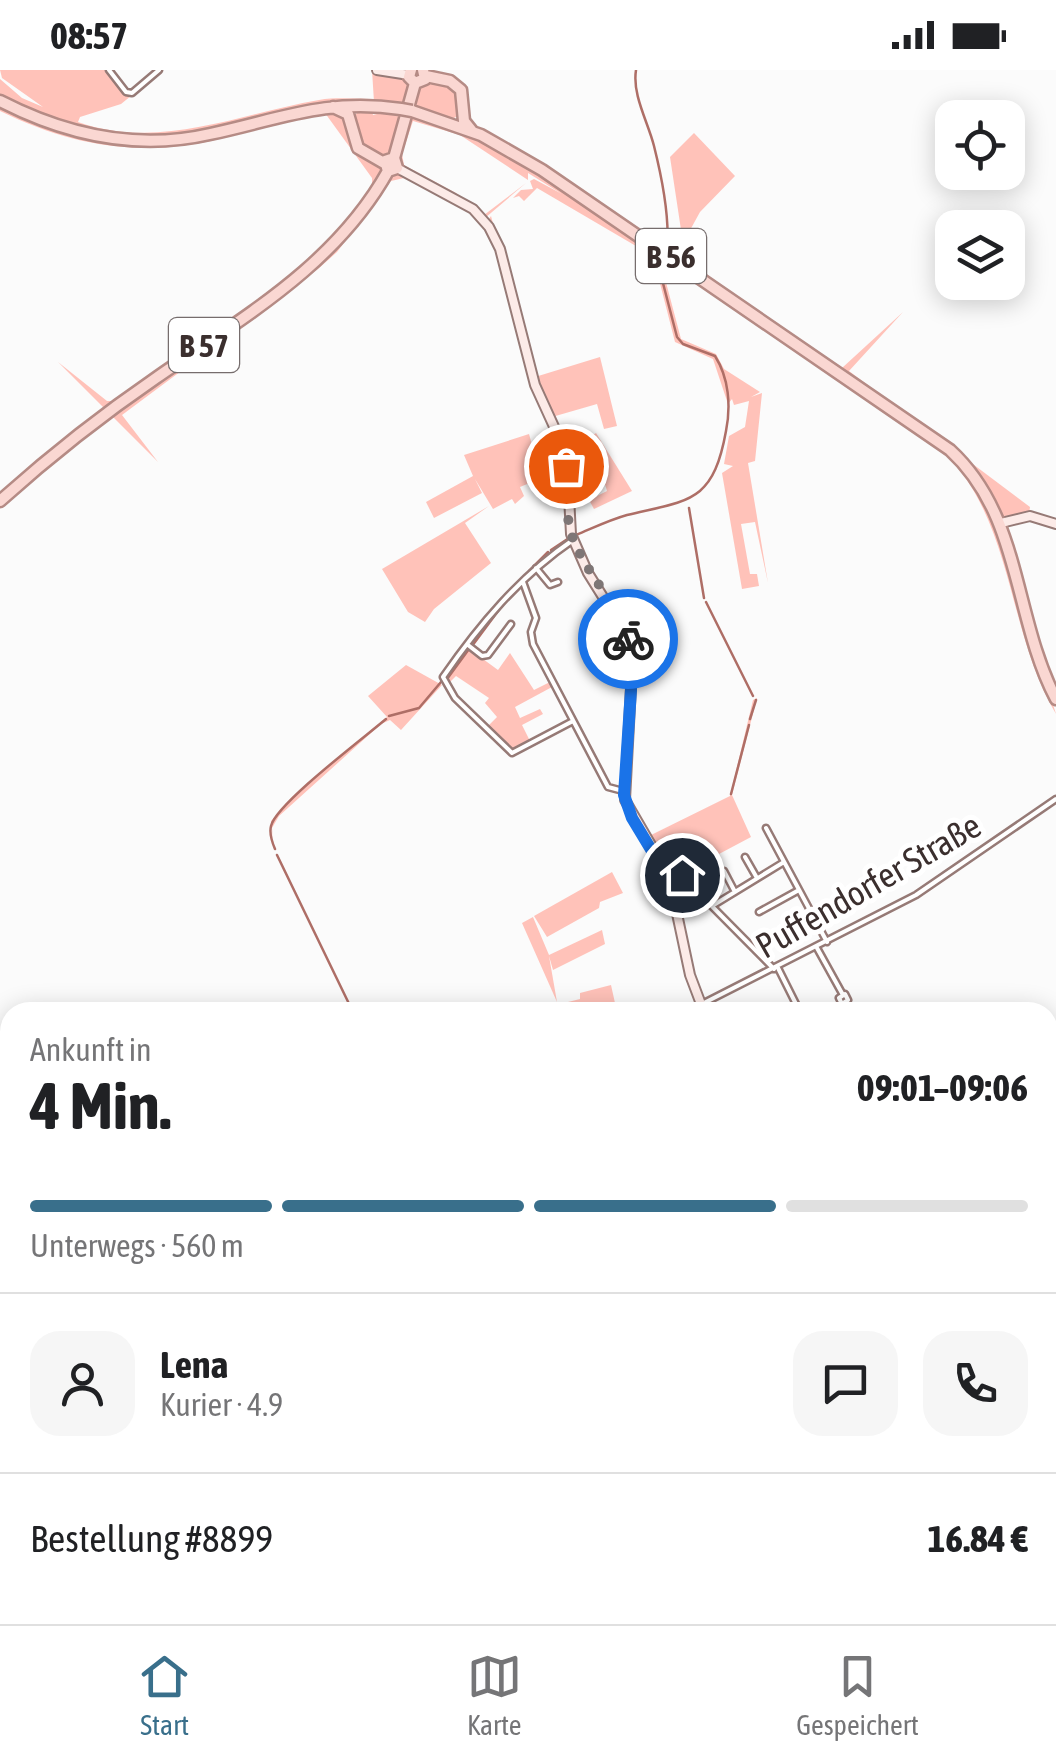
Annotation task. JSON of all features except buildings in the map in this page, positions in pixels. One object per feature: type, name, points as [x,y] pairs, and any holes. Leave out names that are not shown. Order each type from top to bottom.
[{"type":"main road","points":[[412,76],[421,83],[425,73]]},
{"type":"main road","name":"B 56","points":[[425,73],[458,86],[464,96],[462,114],[473,132]]},
{"type":"main road","name":"B 57","points":[[0,501],[99,419],[300,278],[347,231],[391,165],[412,76]]},
{"type":"main road","name":"B 56","points":[[0,101],[75,132],[148,141],[212,134],[326,106],[406,110],[473,132],[614,217],[932,435],[980,482],[1006,521]]},
{"type":"main road","points":[[326,106],[342,109],[350,119],[358,148],[391,165]]},
{"type":"main road","points":[[350,119],[355,111],[371,106]]},
{"type":"main road","points":[[442,120],[453,120],[462,114]]},
{"type":"main road","points":[[1006,521],[1007,540],[1037,653],[1056,699]]},
{"type":"street","points":[[109,70],[129,92],[159,70]]},
{"type":"street","points":[[377,70],[412,76]]},
{"type":"street","points":[[391,165],[473,209],[489,228],[501,252],[535,385],[564,452],[568,522],[588,574],[628,637],[631,690],[623,791],[632,818],[670,881],[700,1002]]},
{"type":"street","points":[[1006,521],[1039,517],[1056,524]]},
{"type":"street","points":[[573,721],[512,753],[444,684],[443,674],[499,603],[536,568],[574,540]]},
{"type":"street","points":[[536,568],[550,585],[558,582]]},
{"type":"street","points":[[522,582],[536,618],[531,632],[533,644],[608,786],[623,791]]},
{"type":"street","points":[[468,645],[482,656],[488,655],[511,624]]},
{"type":"street","name":"Puffendorfer Straße","points":[[715,1002],[916,896],[1056,799]]},
{"type":"street","points":[[766,828],[828,942]]},
{"type":"street","points":[[745,858],[758,878]]},
{"type":"street","points":[[712,906],[784,862]]},
{"type":"street","points":[[724,871],[735,892]]},
{"type":"street","points":[[670,881],[682,875],[776,968],[795,1002]]},
{"type":"street","points":[[760,912],[799,890]]},
{"type":"street","points":[[817,948],[848,1000],[846,1002]]},
{"type":"shaded area","points":[[0,70],[107,70],[127,94],[163,70],[121,104],[80,117],[78,122],[139,133],[199,127],[319,100],[373,99],[303,106],[186,135],[126,137],[70,126],[0,97],[0,79],[22,98],[43,107],[2,78]]},
{"type":"shaded area","points":[[372,70],[404,77],[411,84],[407,107],[374,102]]},
{"type":"shaded area","points":[[428,80],[445,81],[459,91],[458,116],[452,119],[411,108],[418,86]]},
{"type":"shaded area","points":[[0,104],[81,135],[137,143],[194,140],[306,111],[337,111],[347,117],[355,148],[380,164],[383,174],[361,213],[309,268],[107,411],[58,362],[112,401],[305,266],[341,233],[365,203],[372,178],[325,113],[285,119],[190,145],[134,148],[54,133],[0,111]]},
{"type":"shaded area","points":[[360,110],[372,111],[373,115],[377,114],[373,111],[406,115],[393,153],[383,157],[363,150],[354,116]]},
{"type":"shaded area","points":[[409,116],[478,138],[506,153],[627,230],[659,256],[681,339],[716,354],[724,369],[760,392],[751,397],[762,393],[755,461],[748,463],[768,583],[755,522],[741,524],[750,574],[757,574],[759,586],[742,589],[722,473],[733,466],[724,464],[729,436],[745,427],[749,401],[734,405],[732,399],[728,404],[713,359],[675,342],[653,256],[537,188],[524,201],[519,196],[513,198],[521,190],[533,189],[530,181],[534,179],[562,194],[528,173],[528,180],[460,135],[413,121],[402,154],[404,165],[456,193],[484,215],[526,183],[485,218],[401,166],[399,159]]},
{"type":"shaded area","points":[[694,133],[735,176],[700,212],[683,243],[670,157]]},
{"type":"shaded area","points":[[398,173],[421,185],[404,178],[391,181],[337,252],[318,269],[122,415],[158,462],[109,413],[318,265],[389,176]]},
{"type":"shaded area","points":[[491,216],[498,240],[487,222]]},
{"type":"shaded area","points":[[498,240],[515,290],[536,377],[535,377]]},
{"type":"shaded area","points":[[903,312],[849,371],[1030,507],[1029,514],[1003,517],[975,473],[842,368]]},
{"type":"shaded area","points":[[600,357],[617,426],[604,429],[597,404],[552,417],[536,377]]},
{"type":"shaded area","points":[[596,433],[632,491],[594,509],[589,500],[607,491],[597,457],[587,461],[583,454],[568,461],[567,453]]},
{"type":"shaded area","points":[[529,434],[538,466],[526,468],[532,482],[520,487],[524,496],[515,504],[512,499],[493,509],[475,479],[482,493],[434,518],[426,502],[473,476],[464,455]]},
{"type":"shaded area","points":[[933,443],[957,460],[992,513],[1056,714],[1039,680],[994,535],[979,501],[960,470]]},
{"type":"shaded area","points":[[489,506],[465,523],[491,563],[434,609],[425,622],[408,612],[382,569]]},
{"type":"shaded area","points":[[468,648],[498,670],[510,653],[534,690],[550,682],[552,687],[515,707],[520,718],[540,709],[543,714],[522,725],[530,741],[572,721],[512,750],[487,727],[497,717],[485,703],[489,698],[456,676],[448,684],[445,678]]},
{"type":"shaded area","points":[[406,665],[442,685],[401,730],[390,720],[381,724],[279,816],[272,828],[274,852],[271,821],[311,780],[387,717],[368,696]]},
{"type":"shaded area","points":[[757,698],[732,795],[751,837],[672,879],[647,837],[730,796],[753,700]]},
{"type":"shaded area","points":[[612,872],[623,893],[600,902],[599,908],[547,937],[534,916]]},
{"type":"shaded area","points":[[533,917],[549,955],[602,930],[605,944],[553,970],[549,956],[557,1002],[522,923]]},
{"type":"shaded area","points":[[611,985],[615,1002],[568,1002],[580,999],[580,993]]},
{"type":"waterway","points":[[636,70],[638,99],[662,184],[667,248]]},
{"type":"waterway","points":[[576,535],[620,517],[683,501],[706,485],[721,455],[728,412],[723,373],[715,356],[683,344],[677,337],[658,264],[660,256]]},
{"type":"waterway","points":[[689,508],[704,598]]},
{"type":"waterway","points":[[551,550],[569,538]]},
{"type":"waterway","points":[[529,571],[548,552]]},
{"type":"waterway","points":[[472,646],[507,599]]},
{"type":"waterway","points":[[706,602],[753,696]]},
{"type":"waterway","points":[[447,679],[469,649]]},
{"type":"waterway","points":[[389,716],[419,708],[441,682]]},
{"type":"waterway","points":[[750,719],[756,700]]},
{"type":"waterway","points":[[275,849],[270,829],[288,803],[386,719]]},
{"type":"waterway","points":[[731,794],[749,725]]},
{"type":"waterway","points":[[277,855],[348,1002]]},
{"type":"way so far","points":[[566,466],[571,534],[588,574],[621,621],[628,639]]},
{"type":"route","points":[[628,639],[631,690],[625,800],[670,881],[682,875]]}]
